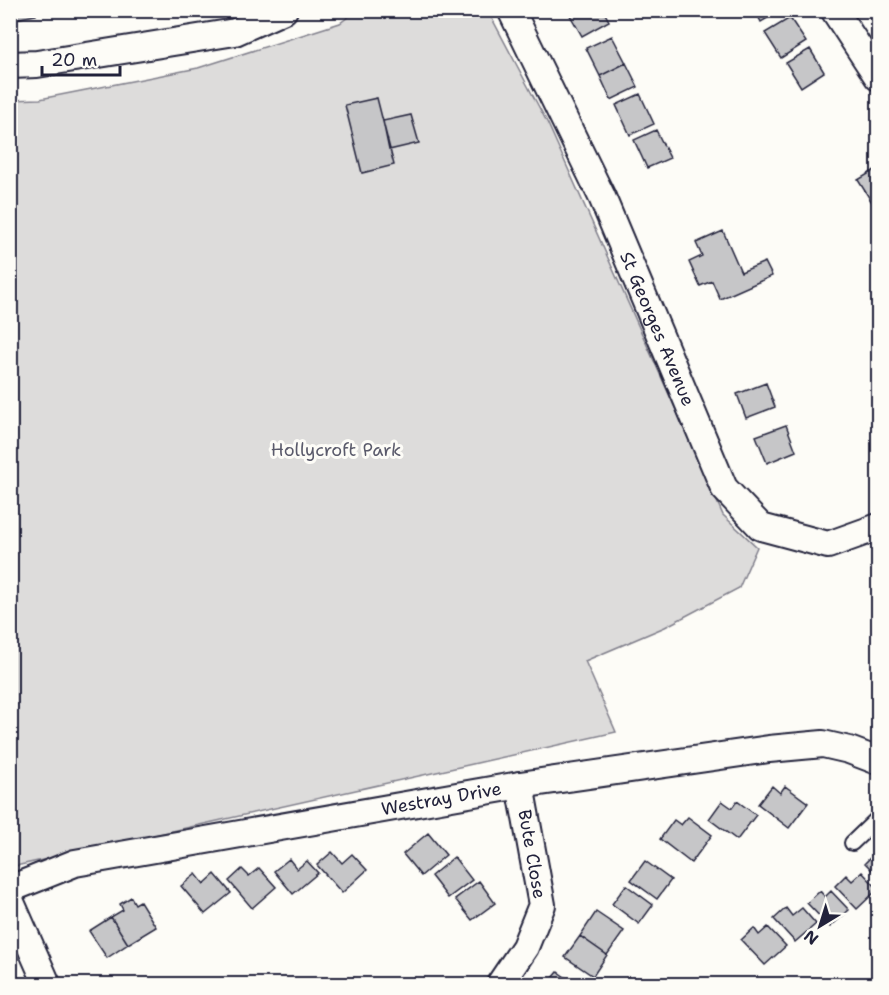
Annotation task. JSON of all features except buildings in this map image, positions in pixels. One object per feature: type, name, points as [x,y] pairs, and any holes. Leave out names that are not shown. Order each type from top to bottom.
[{"type":"street","points":[[10,65],[37,64],[235,32],[285,10]]},
{"type":"street","name":"St Georges Avenue","points":[[511,10],[602,197],[724,488],[761,528],[828,545],[879,527]]},
{"type":"street","points":[[834,10],[879,77]]},
{"type":"street","name":"Westray Drive","points":[[10,890],[75,863],[520,785],[769,749],[823,744],[849,750],[879,761]]},
{"type":"street","name":"Bute Close","points":[[500,984],[525,947],[542,905],[520,785]]},
{"type":"street","points":[[10,900],[47,984]]},
{"type":"lane","points":[[852,843],[879,818]]},
{"type":"green space","name":"Hollycroft Park","points":[[356,11],[488,11],[548,124],[723,515],[757,547],[739,588],[665,627],[585,661],[616,732],[11,867],[11,100],[40,99],[198,68],[340,23]]}]
